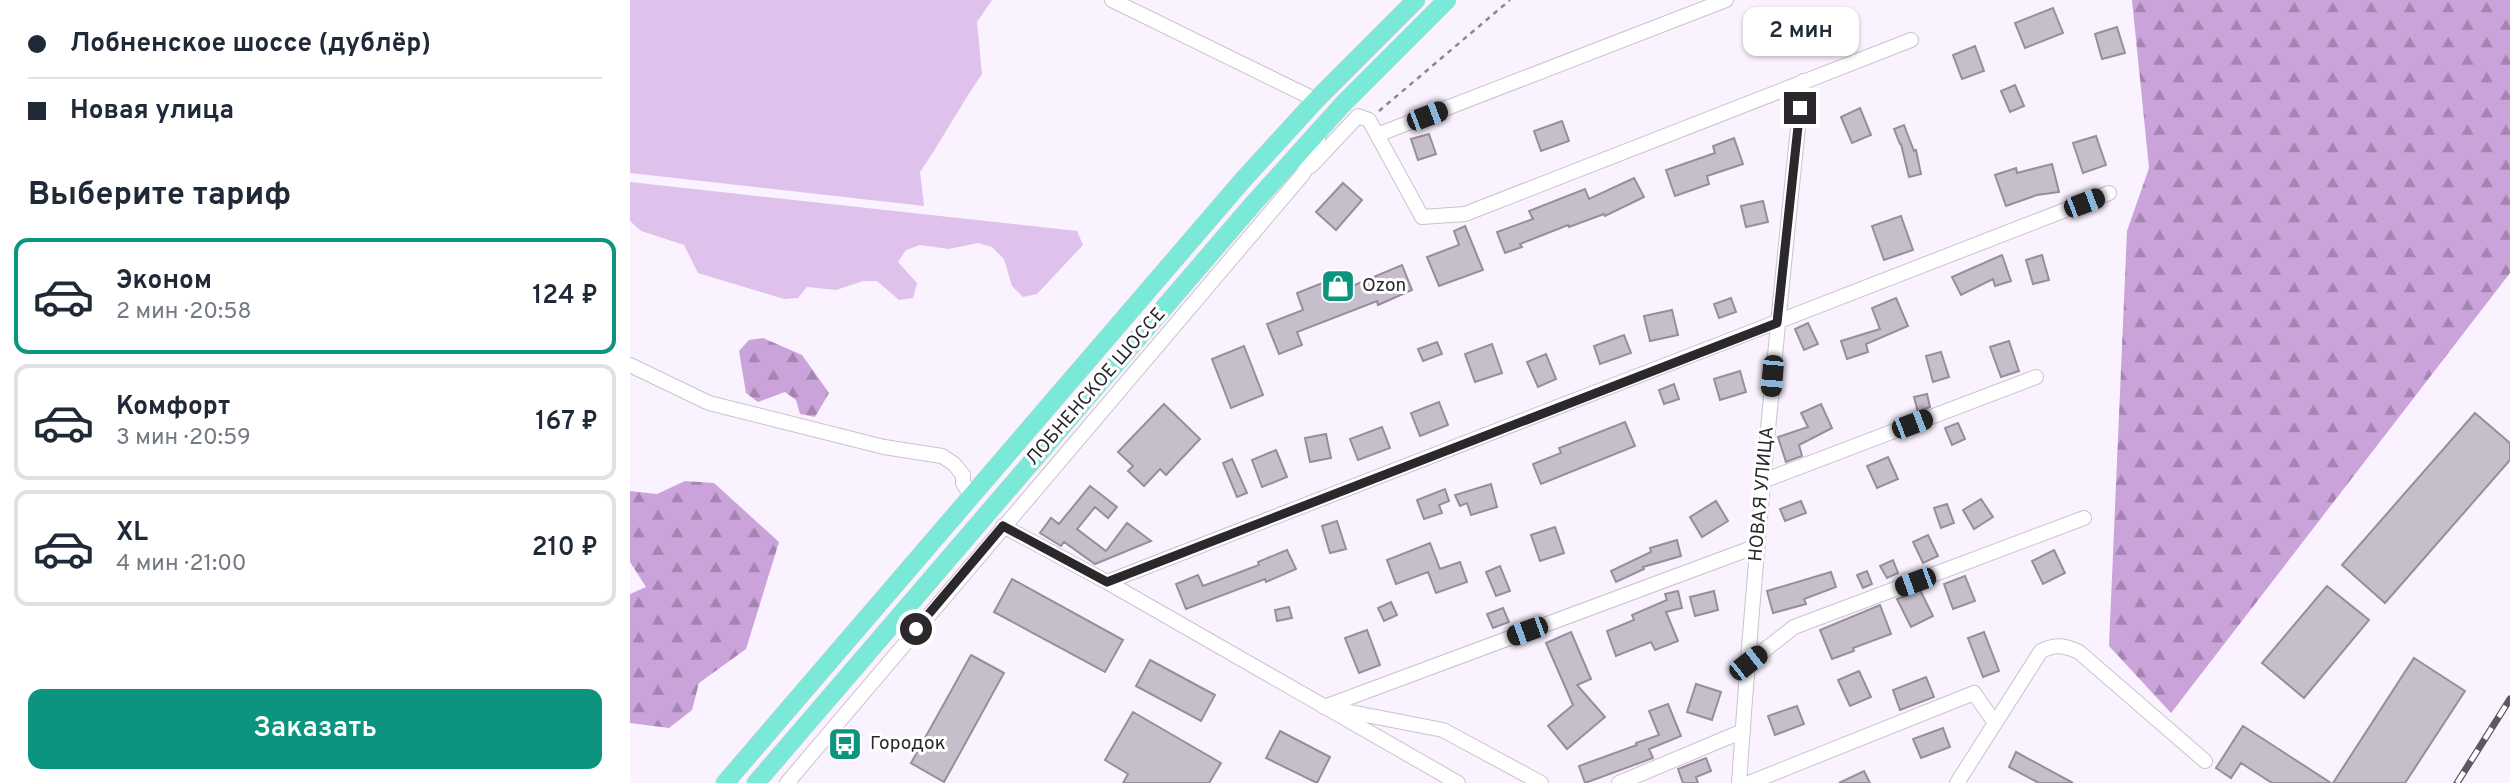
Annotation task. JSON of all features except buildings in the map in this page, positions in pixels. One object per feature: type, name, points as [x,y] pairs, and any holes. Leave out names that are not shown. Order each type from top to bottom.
[{"type":"main road","name":"ЛОБНЕНСКОЕ ШОССЕ","points":[[725,783],[1242,181],[1316,100],[1416,0]]},
{"type":"main road","name":"ЛОБНЕНСКОЕ ШОССЕ","points":[[756,783],[1253,204],[1321,129],[1447,0]]},
{"type":"street","points":[[1112,0],[1316,100]]},
{"type":"street","points":[[1377,135],[1726,0]]},
{"type":"street","points":[[786,783],[1303,174],[1358,116],[1369,120],[1422,217],[1465,214],[1911,40]]},
{"type":"street","name":"НОВАЯ УЛИЦА","points":[[1740,783],[1757,545],[1803,81]]},
{"type":"street","points":[[1303,174],[1313,156],[1321,129]]},
{"type":"street","points":[[1107,582],[2109,193]]},
{"type":"street","points":[[630,365],[709,403],[884,447],[942,456],[954,464],[962,475],[963,483],[971,496]]},
{"type":"street","points":[[1763,481],[2036,376]]},
{"type":"street","points":[[1748,663],[1794,627],[2084,518]]},
{"type":"street","points":[[1003,526],[1107,582],[1458,783]]},
{"type":"street","points":[[1324,707],[1757,545]]},
{"type":"street","points":[[1956,783],[2041,651],[2052,645],[2066,646],[2079,652],[2205,761]]},
{"type":"street","points":[[1749,783],[1974,693],[1995,723]]},
{"type":"street","points":[[1324,707],[1443,730],[1541,783]]},
{"type":"street","points":[[1619,783],[1743,731]]},
{"type":"path","points":[[1369,120],[1510,0]]},
{"type":"shaded area","points":[[630,0],[992,0],[977,22],[982,74],[920,172],[924,206],[630,173]]},
{"type":"shaded area","points":[[630,182],[1077,231],[1083,245],[1037,294],[1023,297],[1012,286],[1004,259],[992,247],[978,243],[949,249],[920,245],[906,250],[898,262],[917,283],[913,298],[899,300],[877,281],[863,281],[836,290],[807,287],[798,298],[784,299],[698,273],[684,245],[641,231],[630,221]]},
{"type":"green space","points":[[2132,0],[2510,0],[2510,273],[2171,713],[2109,646],[2127,231],[2149,168]]},
{"type":"green space","points":[[763,338],[802,355],[829,393],[815,417],[800,414],[796,400],[785,392],[758,402],[746,393],[739,351],[749,340]]},
{"type":"green space","points":[[685,481],[714,483],[779,542],[746,649],[699,683],[692,710],[669,728],[630,723],[630,594],[646,587],[630,562],[630,491],[657,494]]},
{"type":"railway","points":[[2457,783],[2510,699]]},
{"type":"place","name":"Ozon","points":[[1338,286]]},
{"type":"place","name":"Городок","points":[[845,744]]},
{"type":"route","points":[[916,629],[1003,526],[1107,582],[1777,323],[1800,108]]}]
